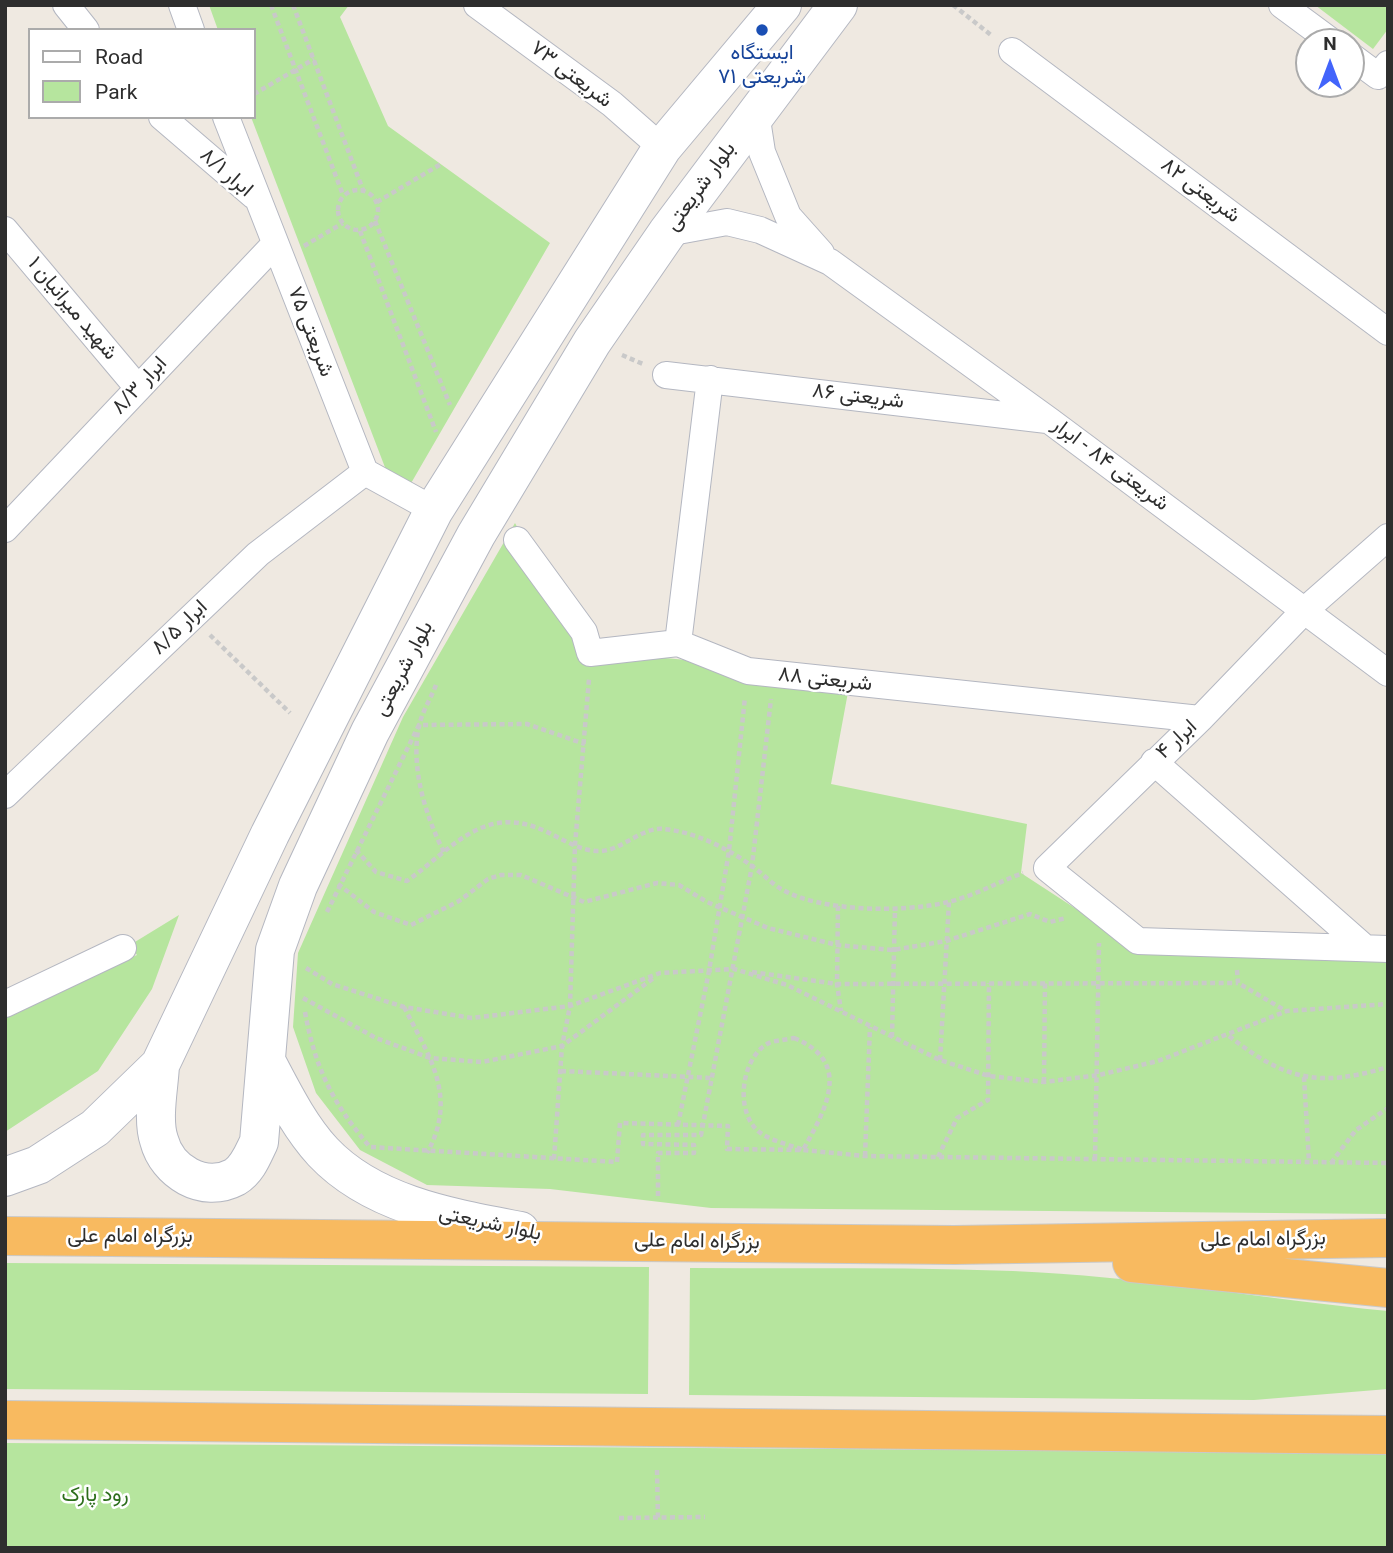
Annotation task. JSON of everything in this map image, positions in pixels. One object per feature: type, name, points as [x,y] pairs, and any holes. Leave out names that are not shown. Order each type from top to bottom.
[{"type":"highway","name":"بزرگراه امام علی","points":[[5,1236],[954,1245],[1388,1238]]},
{"type":"highway","points":[[954,1245],[1388,1287]]},
{"type":"highway","points":[[5,1420],[1379,1434]]},
{"type":"main road","name":"بلوار شریعتی","points":[[5,1177],[38,1165],[94,1128],[160,1065],[270,834],[435,510],[662,148],[782,5]]},
{"type":"main road","name":"بلوار شریعتی","points":[[570,1241],[444,1216],[367,1187],[324,1153],[297,1117],[266,1061],[275,950],[298,886],[370,732],[476,535],[592,342],[667,233],[838,5]]},
{"type":"main road","points":[[160,1065],[158,1137],[166,1161],[197,1181],[215,1183],[235,1177],[249,1163],[259,1142],[266,1061]]},
{"type":"street","points":[[66,5],[84,28]]},
{"type":"street","points":[[182,5],[190,28]]},
{"type":"street","name":"شریعتی ۷۳","points":[[477,5],[612,104],[662,148]]},
{"type":"street","points":[[1282,5],[1313,28]]},
{"type":"street","name":"شریعتی ۸۲","points":[[1012,51],[1388,332]]},
{"type":"street","points":[[1365,66],[1378,76],[1388,64]]},
{"type":"street","points":[[756,113],[762,152],[788,216],[830,262]]},
{"type":"street","name":"ابرار ۸/۱","points":[[165,119],[258,201]]},
{"type":"street","name":"شریعتی ۷۵","points":[[227,119],[365,472]]},
{"type":"street","points":[[667,233],[727,222],[760,230],[830,262]]},
{"type":"street","name":"شهید میرانیان ۱","points":[[5,230],[138,388]]},
{"type":"street","name":"ابرار ۸/۳","points":[[5,528],[138,388],[277,250]]},
{"type":"street","name":"شریعتی ۸۴ - ابرار","points":[[830,262],[1050,421],[1388,673]]},
{"type":"street","name":"شریعتی ۸۶","points":[[666,375],[1050,421]]},
{"type":"street","points":[[678,643],[710,379]]},
{"type":"street","points":[[365,472],[435,510]]},
{"type":"street","name":"ابرار ۸/۵","points":[[5,795],[258,554],[365,472]]},
{"type":"street","name":"ابرار ۴","points":[[1047,868],[1200,719],[1306,610],[1388,537]]},
{"type":"street","points":[[517,540],[583,632],[590,653]]},
{"type":"street","name":"شریعتی ۸۸","points":[[590,653],[678,643],[761,673],[1200,719]]},
{"type":"street","points":[[1154,762],[1376,948]]},
{"type":"street","points":[[1047,868],[1138,941],[1376,948]]},
{"type":"street","points":[[5,1004],[123,948]]},
{"type":"path","points":[[271,5],[343,195]]},
{"type":"path","points":[[293,5],[363,190],[377,202]]},
{"type":"path","points":[[953,5],[1012,51]]},
{"type":"path","points":[[256,93],[314,59]]},
{"type":"path","points":[[377,202],[441,164]]},
{"type":"path","points":[[342,223],[338,204],[343,195],[353,190],[363,190]]},
{"type":"path","points":[[377,202],[375,221],[450,405]]},
{"type":"path","points":[[360,231],[375,221]]},
{"type":"path","points":[[342,223],[360,231],[436,432]]},
{"type":"path","points":[[277,250],[301,248],[342,223]]},
{"type":"path","points":[[592,342],[666,375]]},
{"type":"path","points":[[192,617],[290,713]]},
{"type":"path","points":[[554,1159],[562,1046],[570,1006],[575,845],[585,744],[590,653]]},
{"type":"path","points":[[678,1125],[709,971],[718,907],[761,673]]},
{"type":"path","points":[[658,1196],[658,1153],[694,1153],[694,1144],[643,1144],[643,1135],[701,1135],[704,1125],[752,866],[761,673]]},
{"type":"path","points":[[323,919],[419,725],[439,678]]},
{"type":"path","points":[[419,725],[527,724],[585,744]]},
{"type":"path","points":[[419,725],[417,763],[431,828],[445,854]]},
{"type":"path","points":[[317,846],[356,850],[376,872],[407,881],[445,854],[469,831],[496,821],[525,822],[575,845],[600,851],[661,828],[694,835],[729,851],[782,890],[838,906],[895,909],[949,902],[1021,873],[1047,868]]},
{"type":"path","points":[[298,886],[340,884],[374,912],[411,925],[459,901],[488,879],[501,875],[521,875],[584,902],[657,883],[679,885],[718,907],[768,928],[837,945],[892,950],[946,941],[1030,914],[1050,922],[1100,910],[1099,1075],[1095,1159]]},
{"type":"path","points":[[940,1060],[942,984],[949,902]]},
{"type":"path","points":[[838,906],[836,984],[841,1012]]},
{"type":"path","points":[[892,1037],[891,984],[895,909]]},
{"type":"path","points":[[1236,943],[1238,983]]},
{"type":"path","points":[[301,976],[301,965],[332,984],[404,1007],[472,1018],[570,1006],[660,973],[734,969],[836,984],[1238,983],[1287,1011]]},
{"type":"path","points":[[734,969],[787,985],[940,1060],[989,1076],[1044,1082],[1099,1075],[1158,1061],[1287,1011],[1388,1004]]},
{"type":"path","points":[[302,998],[376,1038],[430,1058],[482,1062],[562,1046],[660,973]]},
{"type":"path","points":[[938,1157],[957,1118],[988,1100],[989,983]]},
{"type":"path","points":[[1044,1082],[1045,983]]},
{"type":"path","points":[[302,987],[308,1030],[322,1074],[341,1113],[370,1147],[428,1153],[617,1162],[620,1123],[728,1126],[727,1149],[803,1150],[865,1156],[1388,1163]]},
{"type":"path","points":[[404,1007],[439,1082],[442,1109],[438,1135],[428,1153]]},
{"type":"path","points":[[865,1156],[870,1027]]},
{"type":"path","points":[[1228,1035],[1263,1062],[1304,1077],[1349,1079],[1388,1067]]},
{"type":"path","points":[[794,1038],[813,1046],[825,1060],[830,1084],[825,1111],[803,1150],[760,1133],[745,1110],[744,1083],[751,1060],[767,1044],[794,1038]]},
{"type":"path","points":[[561,1070],[713,1078]]},
{"type":"path","points":[[1304,1077],[1309,1162]]},
{"type":"path","points":[[1331,1163],[1356,1130],[1388,1108]]},
{"type":"path","points":[[657,1470],[658,1518]]},
{"type":"path","points":[[619,1518],[705,1517]]},
{"type":"green space","points":[[209,5],[349,5],[340,17],[388,126],[550,243],[399,504],[252,119],[256,119],[256,28],[217,28]]},
{"type":"green space","points":[[1315,5],[1388,5],[1388,29],[1373,49],[1365,43],[1365,28],[1345,28]]},
{"type":"green space","points":[[515,523],[583,650],[851,676],[831,784],[1027,824],[1021,873],[1130,944],[1388,959],[1388,1214],[711,1208],[550,1189],[427,1185],[360,1150],[316,1093],[293,1027],[298,953],[403,717]]},
{"type":"green space","points":[[179,915],[152,989],[98,1071],[5,1132],[5,1011],[137,955],[130,945]]},
{"type":"green space","points":[[5,1263],[649,1267],[648,1394],[5,1389]]},
{"type":"green space","points":[[690,1268],[1013,1271],[1154,1283],[1388,1311],[1388,1389],[1254,1400],[689,1395]]},
{"type":"green space","name":"رود پارک","points":[[5,1443],[1388,1453],[1388,1548],[5,1548]]},
{"type":"place","name":"ایستگاه شریعتی ۷۱","points":[[762,30]]}]
